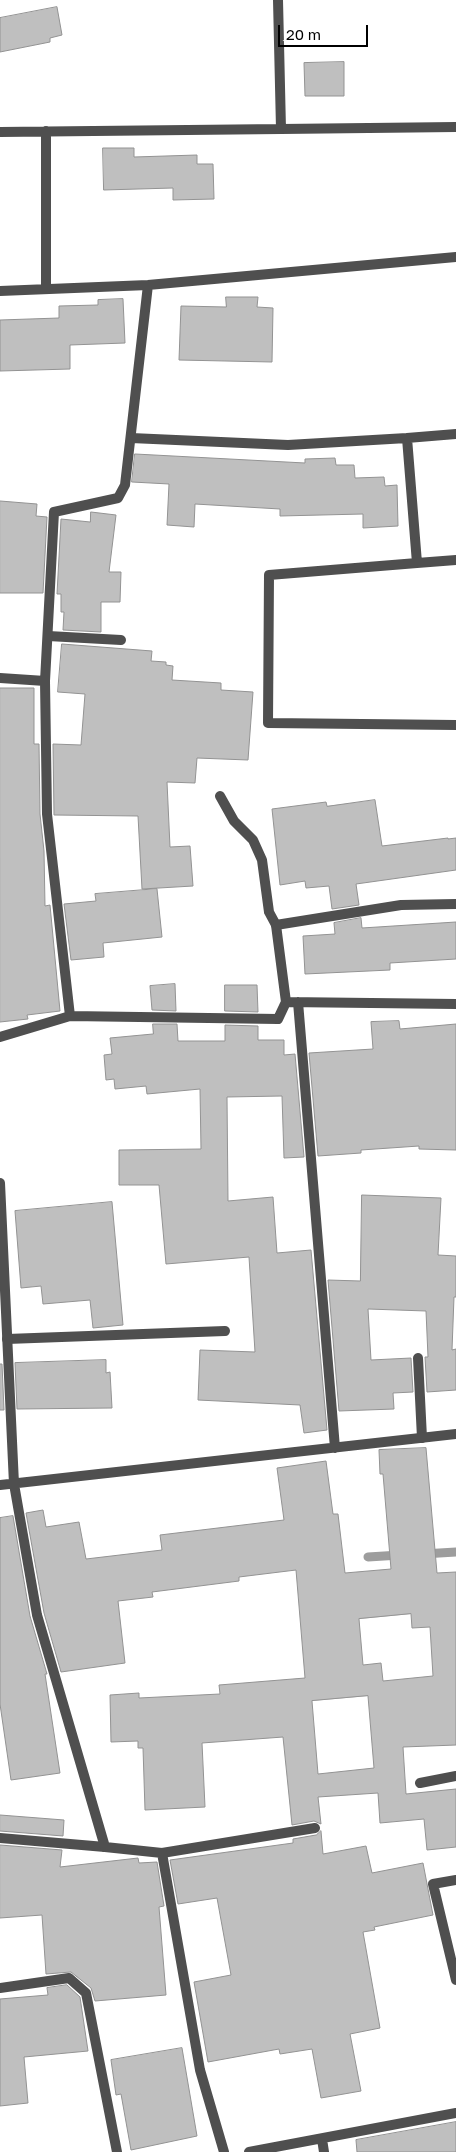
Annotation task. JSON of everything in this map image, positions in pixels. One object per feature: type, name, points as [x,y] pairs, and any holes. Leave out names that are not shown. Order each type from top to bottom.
[{"type":"street","points":[[278,0],[281,129]]},
{"type":"street","points":[[0,132],[456,127]]},
{"type":"street","points":[[46,131],[46,289]]},
{"type":"street","points":[[0,291],[148,285],[456,257]]},
{"type":"street","points":[[70,1016],[47,814],[45,681],[54,512],[118,498],[125,485],[148,285]]},
{"type":"street","points":[[131,438],[288,445],[456,434]]},
{"type":"street","points":[[407,438],[417,563]]},
{"type":"street","points":[[456,560],[269,575],[268,723],[456,725]]},
{"type":"street","points":[[48,636],[121,640]]},
{"type":"street","points":[[0,678],[45,681]]},
{"type":"street","points":[[0,1037],[70,1016],[278,1019],[286,1002],[276,925],[270,912],[262,860],[253,840],[234,822],[220,796]]},
{"type":"street","points":[[276,925],[401,904],[456,904]]},
{"type":"street","points":[[286,1002],[456,1004]]},
{"type":"street","points":[[298,1002],[335,1448]]},
{"type":"street","points":[[0,1183],[5,1336],[14,1484],[38,1615],[105,1847]]},
{"type":"street","points":[[5,1336],[225,1331]]},
{"type":"street","points":[[418,1358],[422,1438]]},
{"type":"street","points":[[0,1485],[456,1434]]},
{"type":"street","points":[[420,1783],[456,1776]]},
{"type":"street","points":[[0,1838],[162,1852],[315,1828]]},
{"type":"street","points":[[162,1852],[200,2070],[224,2152]]},
{"type":"street","points":[[456,1880],[432,1884],[456,1980]]},
{"type":"street","points":[[0,1988],[69,1978],[86,1993],[117,2152]]},
{"type":"street","points":[[249,2152],[456,2114]]},
{"type":"street","points":[[322,2139],[324,2152]]},
{"type":"building","points":[[57,7],[62,35],[50,38],[50,42],[0,52],[0,18]]},
{"type":"building","points":[[344,62],[344,96],[305,96],[304,63]]},
{"type":"building","points":[[103,148],[134,148],[134,157],[197,155],[197,164],[213,164],[214,199],[173,200],[173,188],[104,190]]},
{"type":"building","points":[[226,297],[258,297],[257,307],[273,308],[272,362],[179,360],[181,306],[226,307]]},
{"type":"building","points":[[123,299],[125,343],[70,345],[70,369],[0,371],[0,320],[59,318],[59,306],[98,305],[98,300]]},
{"type":"building","points":[[135,454],[305,463],[305,459],[335,458],[336,465],[354,465],[355,478],[384,477],[385,486],[397,485],[398,526],[363,528],[363,514],[280,516],[280,509],[195,504],[194,527],[167,525],[169,484],[132,482]]},
{"type":"building","points":[[0,501],[37,504],[36,516],[47,517],[43,593],[0,593]]},
{"type":"building","points":[[91,512],[116,515],[109,572],[121,572],[120,602],[101,602],[101,632],[63,630],[64,612],[61,612],[61,594],[57,594],[61,519],[90,522]]},
{"type":"building","points":[[62,644],[152,651],[151,661],[166,662],[166,665],[173,666],[172,680],[221,683],[221,690],[253,692],[248,760],[197,758],[195,783],[167,782],[170,847],[190,846],[193,886],[142,889],[138,816],[54,815],[53,744],[81,745],[85,694],[58,692]]},
{"type":"building","points":[[0,688],[34,688],[34,744],[39,744],[40,814],[44,851],[45,906],[50,905],[60,1011],[27,1015],[28,1019],[0,1022]]},
{"type":"building","points":[[375,800],[382,846],[456,838],[456,870],[356,884],[359,905],[332,909],[329,886],[306,888],[305,881],[280,885],[272,809],[326,802],[327,806]]},
{"type":"building","points":[[157,889],[162,937],[103,943],[104,957],[71,960],[64,904],[96,901],[95,894]]},
{"type":"building","points":[[361,918],[362,928],[456,922],[456,959],[390,963],[390,970],[305,974],[303,936],[335,934],[334,923]]},
{"type":"building","points":[[175,984],[176,1011],[152,1010],[150,986]]},
{"type":"building","points":[[225,985],[257,985],[258,1012],[225,1011]]},
{"type":"building","points":[[399,1021],[400,1029],[456,1024],[456,1150],[419,1149],[419,1146],[361,1150],[361,1153],[318,1156],[309,1053],[373,1049],[371,1022]]},
{"type":"building","points":[[153,1024],[177,1024],[178,1041],[225,1041],[225,1025],[258,1026],[258,1040],[284,1040],[284,1055],[295,1054],[304,1157],[284,1158],[282,1096],[227,1097],[228,1201],[273,1197],[277,1253],[311,1250],[327,1430],[304,1433],[300,1405],[198,1400],[200,1350],[255,1352],[249,1257],[166,1264],[159,1185],[119,1185],[119,1150],[201,1149],[200,1089],[147,1094],[146,1086],[115,1089],[114,1079],[106,1080],[104,1055],[112,1054],[110,1038],[153,1034]]},
{"type":"building","points":[[362,1195],[441,1198],[438,1255],[456,1256],[456,1297],[454,1297],[452,1350],[456,1349],[456,1390],[427,1392],[425,1357],[428,1357],[426,1311],[368,1309],[371,1360],[411,1358],[413,1392],[393,1393],[394,1409],[339,1411],[328,1280],[360,1281]]},
{"type":"building","points":[[112,1202],[123,1325],[93,1328],[90,1300],[43,1304],[41,1286],[21,1288],[15,1211]]},
{"type":"building","points":[[106,1360],[106,1373],[110,1372],[112,1408],[17,1409],[15,1363]]},
{"type":"building","points":[[0,1364],[2,1364],[4,1410],[0,1410]]},
{"type":"building","points":[[426,1448],[437,1573],[456,1572],[456,1745],[403,1747],[406,1794],[456,1789],[456,1847],[427,1850],[424,1819],[380,1823],[378,1793],[318,1797],[321,1824],[314,1821],[292,1825],[283,1737],[202,1743],[205,1807],[145,1810],[143,1748],[138,1748],[138,1741],[111,1742],[110,1695],[139,1693],[139,1698],[220,1694],[219,1685],[305,1678],[296,1570],[239,1577],[239,1581],[152,1592],[153,1597],[118,1601],[125,1663],[61,1672],[44,1613],[26,1513],[43,1510],[46,1527],[79,1522],[86,1559],[162,1550],[160,1535],[284,1520],[277,1468],[326,1461],[333,1514],[338,1514],[345,1573],[391,1569],[383,1474],[380,1474],[379,1450]],"holes":[[[411,1614],[412,1628],[430,1627],[433,1676],[383,1681],[381,1663],[363,1665],[359,1619]],[[368,1696],[374,1768],[318,1774],[312,1701]]]},
{"type":"building","points":[[13,1516],[30,1616],[47,1674],[45,1674],[60,1773],[11,1780],[0,1704],[0,1518]]},
{"type":"building","points":[[0,1815],[64,1820],[63,1836],[0,1831]]},
{"type":"building","points":[[321,1831],[323,1854],[366,1846],[372,1873],[423,1863],[433,1915],[374,1927],[375,1930],[363,1932],[380,2028],[350,2034],[361,2091],[321,2098],[312,2049],[280,2054],[279,2049],[208,2062],[194,1982],[231,1975],[217,1898],[178,1904],[170,1860],[293,1843],[293,1839],[316,1835]]},
{"type":"building","points":[[0,1845],[62,1850],[60,1867],[138,1858],[139,1863],[157,1862],[164,1906],[159,1907],[166,1995],[95,2001],[91,1988],[71,1972],[46,1974],[42,1915],[0,1918]]},
{"type":"building","points":[[67,1985],[80,1997],[88,2051],[24,2057],[28,2103],[0,2106],[0,1999],[48,1995],[47,1988]]},
{"type":"building","points":[[182,2048],[197,2136],[131,2150],[121,2094],[116,2095],[111,2060]]},
{"type":"building","points":[[456,2122],[456,2152],[357,2152],[356,2140]]},
{"type":"waterway","points":[[423,1554],[456,1552]]},
{"type":"waterway","points":[[368,1557],[400,1555]]}]
